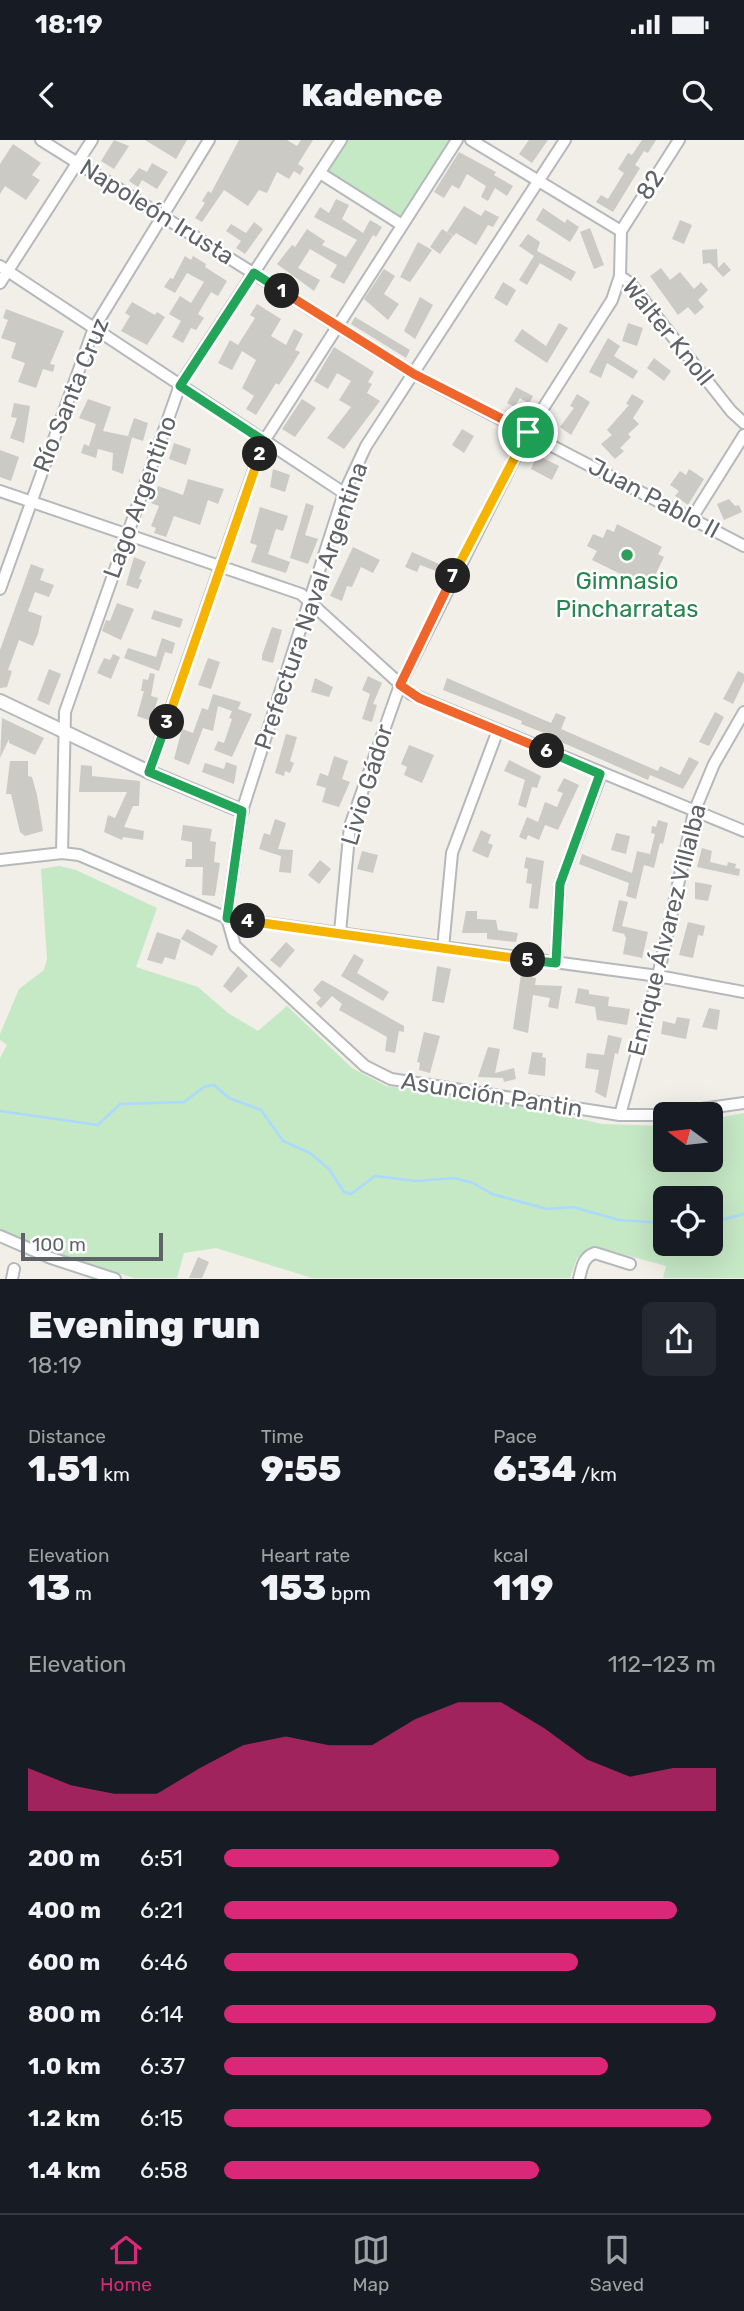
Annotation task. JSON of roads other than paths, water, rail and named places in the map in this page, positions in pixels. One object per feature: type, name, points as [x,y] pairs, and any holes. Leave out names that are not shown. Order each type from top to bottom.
[{"type":"street","name":"Napoleón Irusta","points":[[41,140],[414,374]]},
{"type":"street","points":[[0,283],[4,269],[92,140]]},
{"type":"street","name":"Río Santa Cruz","points":[[0,589],[94,328],[160,215],[209,140]]},
{"type":"street","name":"Lago Argentino","points":[[62,853],[65,712],[180,386],[341,140]]},
{"type":"street","points":[[149,772],[264,441],[457,140]]},
{"type":"street","points":[[471,140],[621,231]]},
{"type":"street","name":"Prefectura Naval Argentina","points":[[227,918],[242,811],[344,493],[366,446],[565,140]]},
{"type":"street","name":"82","points":[[621,231],[679,140]]},
{"type":"street","points":[[320,173],[402,225]]},
{"type":"street","name":"Walter Knoll","points":[[621,231],[620,275],[632,284],[731,411],[744,423]]},
{"type":"street","points":[[4,269],[344,493]]},
{"type":"street","name":"Livio Gádor","points":[[340,932],[350,826],[400,685],[528,432],[612,300],[620,275]]},
{"type":"street","name":"Juan Pablo II","points":[[414,374],[744,545]]},
{"type":"street","points":[[692,518],[744,435]]},
{"type":"street","points":[[0,491],[301,594],[400,685],[419,698],[744,831]]},
{"type":"street","points":[[0,701],[149,772],[242,811]]},
{"type":"street","name":"Enrique Álvarez Villalba","points":[[620,1115],[658,976],[694,812],[714,764],[744,712]]},
{"type":"street","points":[[443,948],[452,853],[498,730]]},
{"type":"street","points":[[556,963],[560,884],[600,774]]},
{"type":"street","points":[[0,860],[62,853],[79,856],[227,918],[658,976],[744,992]]},
{"type":"street","name":"Asunción Pantin","points":[[227,918],[235,946],[296,1005],[379,1074],[391,1079],[620,1115],[658,1115],[744,1103]]},
{"type":"street","points":[[0,1237],[51,1258],[115,1279]]},
{"type":"street","points":[[579,1279],[584,1259],[595,1253],[630,1264]]},
{"type":"waterway","points":[[0,1111],[98,1125],[120,1104],[184,1102],[204,1087],[214,1085],[229,1098],[261,1110],[283,1141],[310,1153],[329,1169],[344,1192],[351,1194],[375,1176],[416,1181],[454,1178],[473,1183],[492,1194],[547,1209],[573,1207],[619,1220],[653,1222]]},
{"type":"waterway","points":[[723,1220],[744,1214]]},
{"type":"place","name":"Gimnasio Pincharratas","points":[[627,555]]}]
